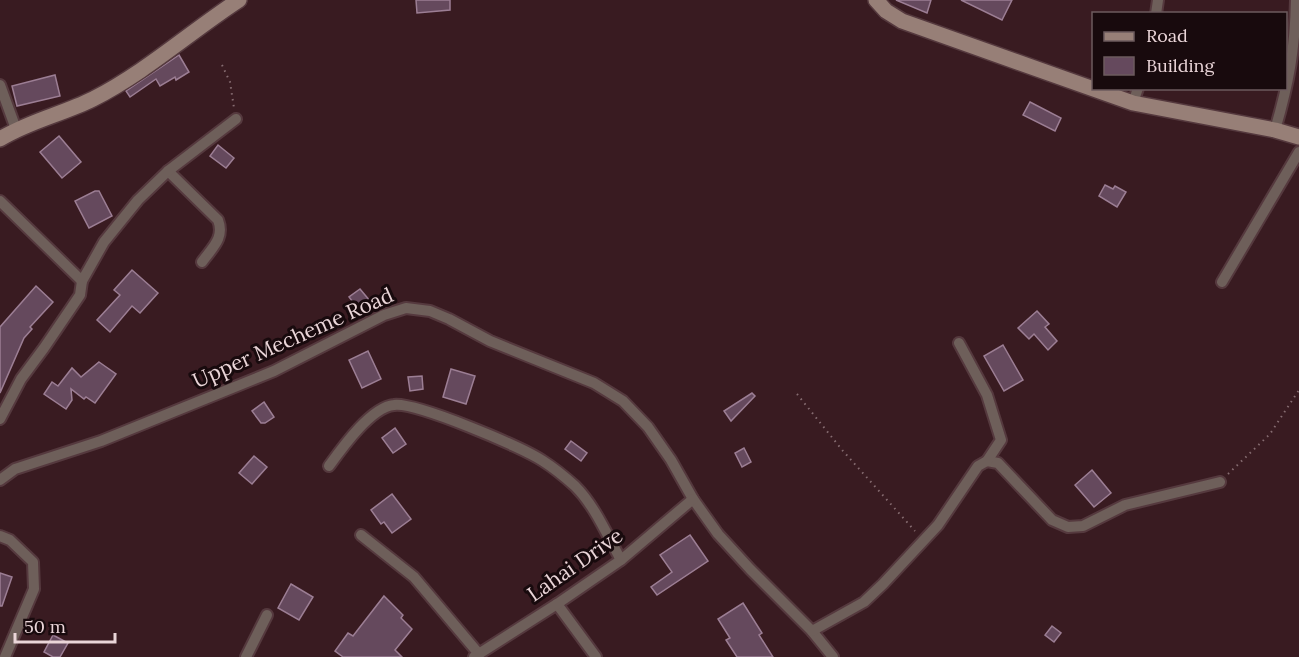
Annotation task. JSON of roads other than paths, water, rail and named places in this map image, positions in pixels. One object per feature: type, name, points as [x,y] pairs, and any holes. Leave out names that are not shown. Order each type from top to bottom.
[{"type":"street","points":[[0,139],[16,129],[83,103],[125,81],[239,0]]},
{"type":"street","points":[[876,0],[886,11],[902,21],[1092,82]]},
{"type":"street","points":[[1287,89],[1293,56],[1296,0]]},
{"type":"street","points":[[0,85],[16,129]]},
{"type":"street","points":[[1117,90],[1299,137]]},
{"type":"street","points":[[1275,130],[1287,90]]},
{"type":"street","points":[[0,419],[21,379],[80,295],[82,281],[104,242],[138,201],[168,171],[236,119]]},
{"type":"street","points":[[1222,282],[1299,152]]},
{"type":"street","points":[[168,171],[218,220],[222,229],[219,238],[202,262]]},
{"type":"street","points":[[0,201],[82,281]]},
{"type":"street","name":"Upper Mecheme Road","points":[[0,480],[15,469],[101,441],[274,371],[384,315],[406,308],[430,311],[490,341],[594,383],[623,401],[648,427],[672,460],[693,500],[718,534],[812,631],[833,657]]},
{"type":"street","points":[[812,631],[864,602],[883,584],[938,525],[978,466],[987,461],[1001,440],[987,395],[959,343]]},
{"type":"street","points":[[329,466],[346,442],[378,411],[394,405],[411,407],[445,418],[526,452],[559,472],[577,488],[621,560]]},
{"type":"street","points":[[987,461],[998,463],[1052,520],[1068,527],[1083,526],[1125,505],[1220,482]]},
{"type":"street","name":"Lahai Drive","points":[[477,656],[621,560],[693,500]]},
{"type":"street","points":[[361,535],[414,577],[477,656]]},
{"type":"street","points":[[0,536],[10,540],[33,562],[34,589],[5,657]]},
{"type":"street","points":[[557,604],[596,657]]},
{"type":"street","points":[[246,657],[267,615]]}]
